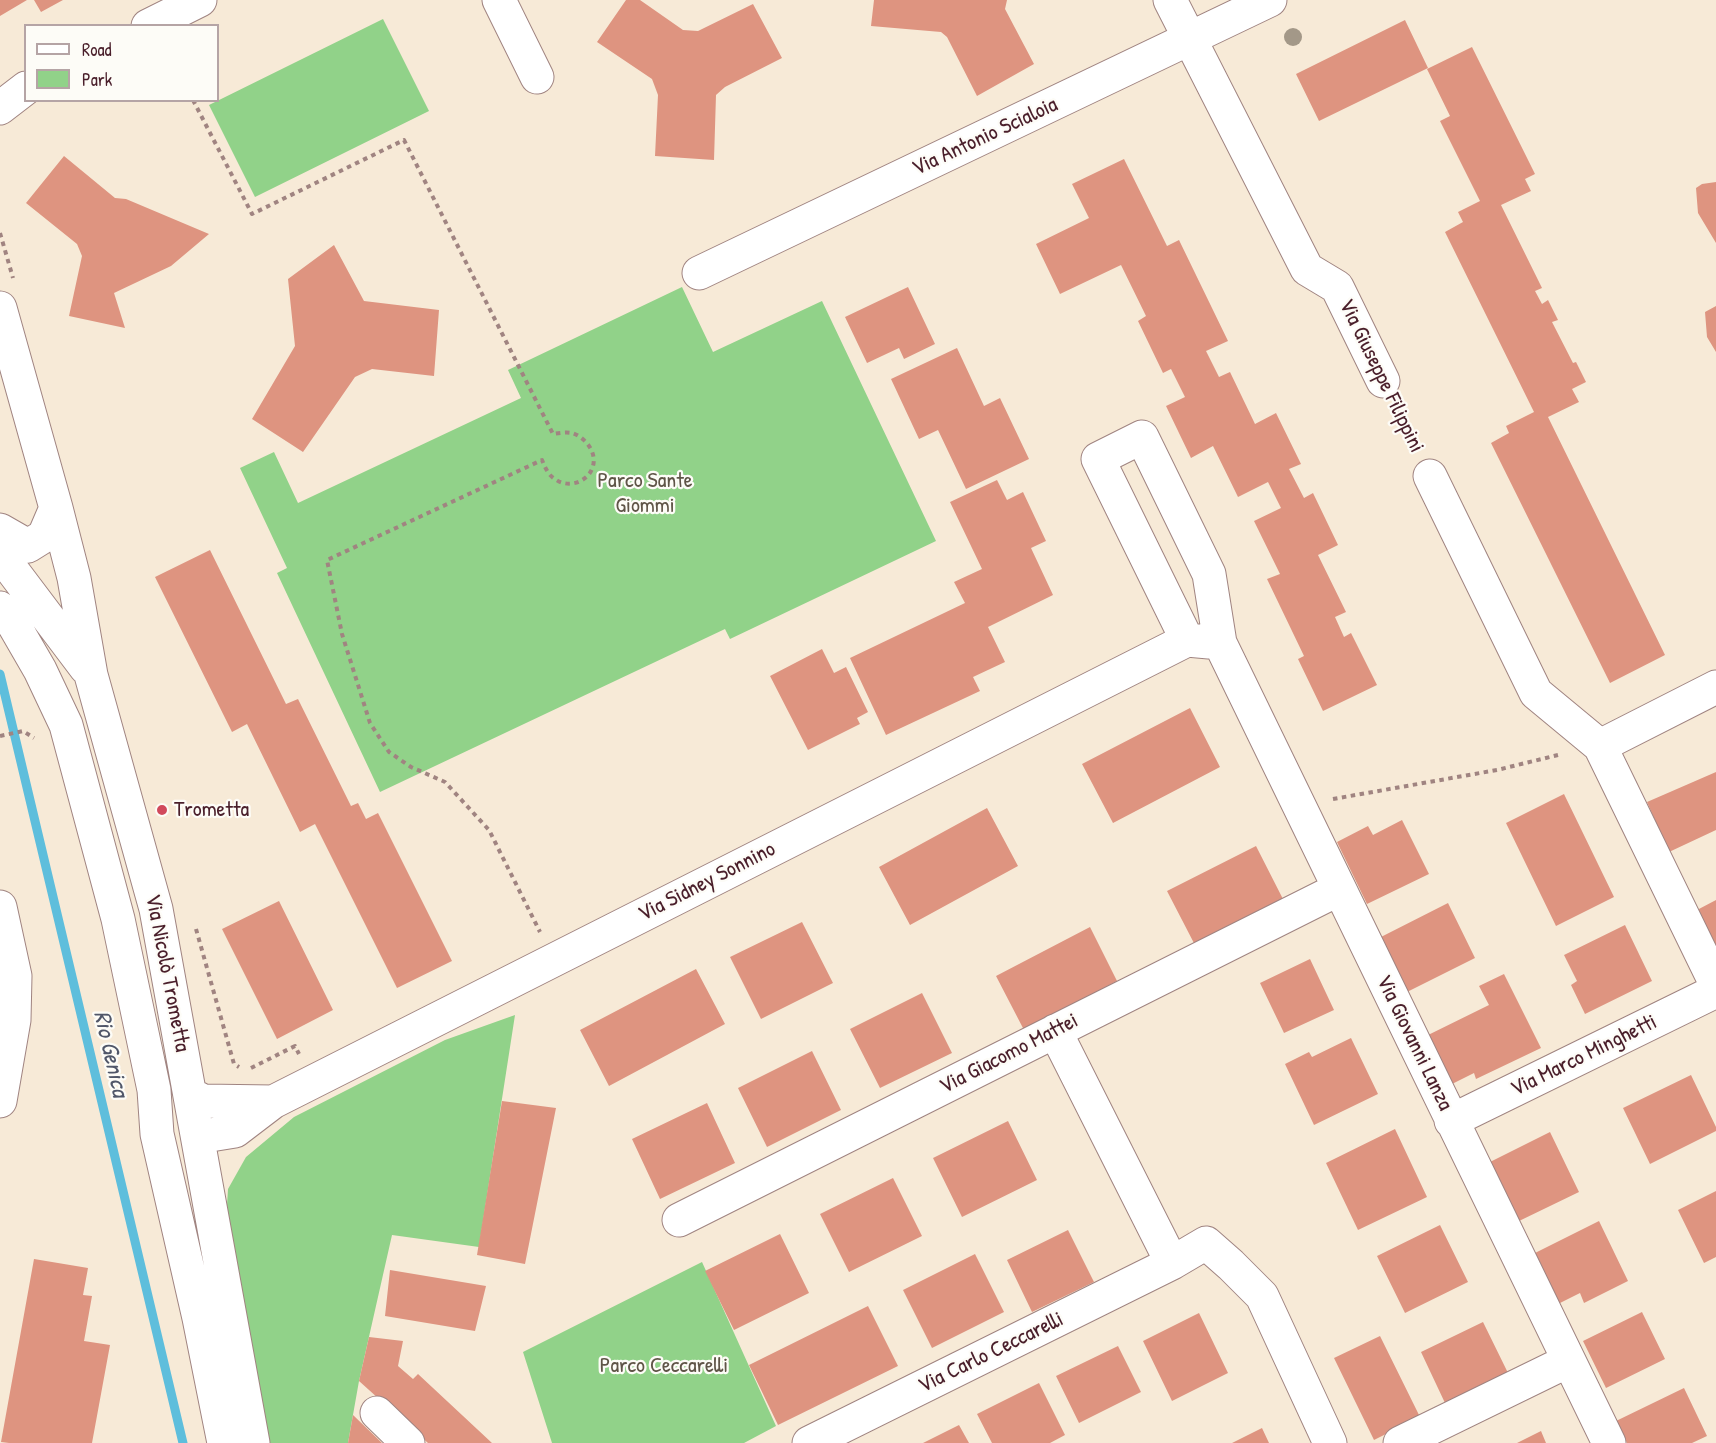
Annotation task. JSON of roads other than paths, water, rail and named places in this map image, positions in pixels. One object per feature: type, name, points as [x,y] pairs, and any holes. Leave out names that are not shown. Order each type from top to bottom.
[{"type":"street","points":[[152,24],[200,0]]},
{"type":"street","points":[[499,0],[537,77]]},
{"type":"street","name":"Via Giuseppe Filippini","points":[[1170,0],[1307,269],[1337,287],[1383,381]]},
{"type":"street","name":"Via Antonio Scialoia","points":[[699,273],[1270,0]]},
{"type":"street","points":[[0,95],[24,88]]},
{"type":"street","points":[[0,108],[24,89]]},
{"type":"street","name":"Via Nicolò Trometta","points":[[0,308],[74,578],[90,675],[156,909],[253,1443]]},
{"type":"street","name":"Via Giovanni Lanza","points":[[1187,640],[1098,459],[1142,437],[1209,574],[1220,643],[1609,1443]]},
{"type":"street","name":"Via Giuseppe Filippini","points":[[1430,476],[1536,693],[1600,746]]},
{"type":"street","points":[[0,530],[28,546],[44,536],[56,508]]},
{"type":"street","points":[[0,554],[90,675]]},
{"type":"street","name":"Via Nicolò Trometta","points":[[0,608],[14,625],[35,661],[66,725],[118,919],[154,1090],[157,1134],[199,1318],[224,1443]]},
{"type":"street","points":[[1187,640],[1220,643]]},
{"type":"street","name":"Via Sidney Sonnino","points":[[190,1094],[203,1101],[273,1102],[1187,640]]},
{"type":"street","points":[[1716,687],[1600,746],[1716,984]]},
{"type":"street","name":"Via Giacomo Mattei","points":[[679,1220],[1339,889]]},
{"type":"street","points":[[0,907],[15,976],[15,987],[14,1020],[0,1101]]},
{"type":"street","name":"Via Marco Minghetti","points":[[1451,1121],[1716,991]]},
{"type":"street","points":[[1055,1031],[1172,1263]]},
{"type":"street","points":[[154,1090],[176,1125],[198,1137],[235,1131],[273,1102]]},
{"type":"street","name":"Via Carlo Ceccarelli","points":[[809,1443],[1172,1263],[1206,1243],[1262,1296],[1330,1443]]},
{"type":"street","points":[[1400,1443],[1568,1361]]},
{"type":"street","points":[[376,1413],[408,1443]]},
{"type":"waterway","name":"Rio Genica","points":[[0,674],[183,1443]]},
{"type":"place","name":"Trometta","points":[[162,810]]},
{"type":"park label","name":"Parco Sante Giommi","points":[[645,494]]},
{"type":"park label","name":"Parco Ceccarelli","points":[[664,1366]]}]
